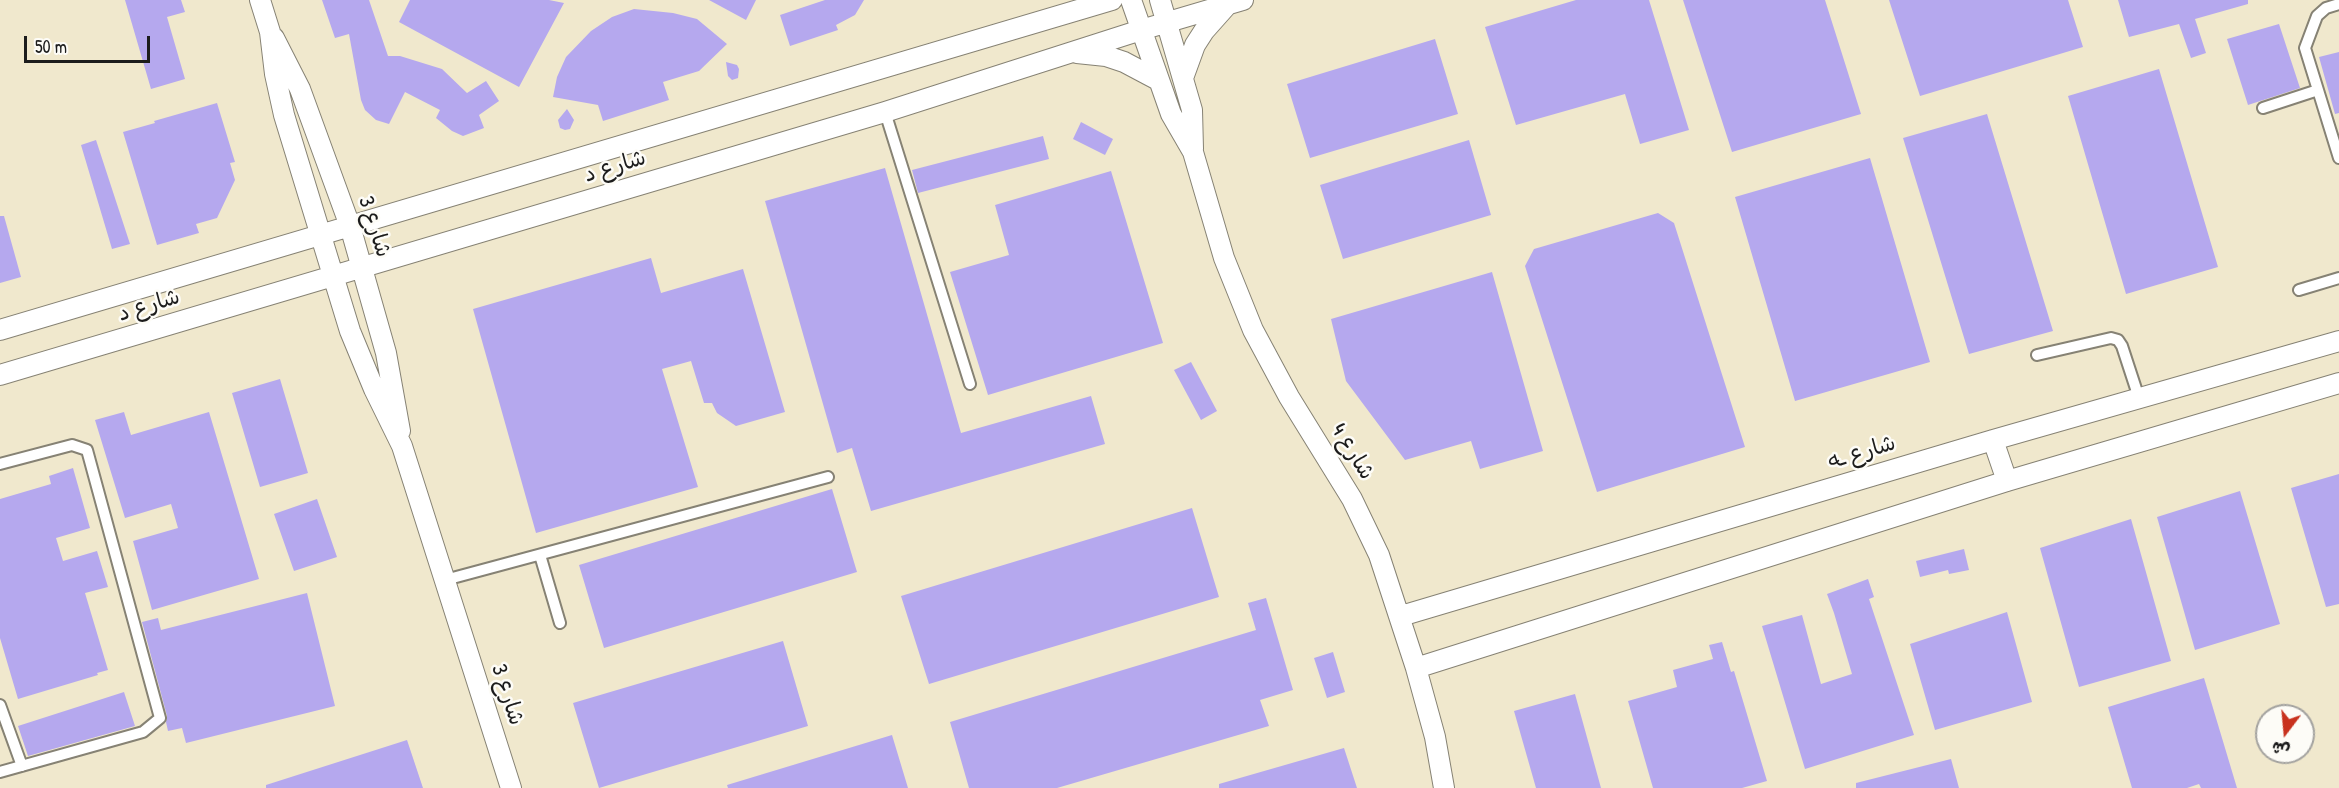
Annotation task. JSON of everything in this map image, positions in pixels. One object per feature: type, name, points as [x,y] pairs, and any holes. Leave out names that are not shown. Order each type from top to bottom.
[{"type":"street","name":"شارع 3","points":[[260,0],[270,32],[300,89],[350,226],[386,353],[402,446]]},
{"type":"street","points":[[1064,14],[1081,0]]},
{"type":"street","name":"شارع د","points":[[0,330],[1112,0]]},
{"type":"street","name":"شارع 4","points":[[1131,0],[1171,114],[1193,152],[1224,258],[1253,330],[1289,397],[1352,499],[1379,555],[1401,616],[1416,668],[1435,737],[1444,788]]},
{"type":"street","name":"شارع 4","points":[[1160,0],[1192,110],[1193,152]]},
{"type":"street","points":[[1183,78],[1200,38],[1215,17],[1235,2]]},
{"type":"street","name":"شارع د","points":[[0,375],[885,112],[1068,52],[1235,2]]},
{"type":"street","name":"شارع 3","points":[[270,32],[275,74],[284,115],[334,276],[362,360],[402,446],[511,788]]},
{"type":"street","points":[[1068,52],[1087,53],[1125,62],[1158,80]]},
{"type":"street","name":"شارع ـه","points":[[1401,616],[1993,440],[2339,341]]},
{"type":"street","points":[[1416,668],[2007,481],[2339,383]]},
{"type":"street","points":[[1993,440],[2007,481]]},
{"type":"lane","points":[[2339,4],[2326,8],[2317,16],[2305,48],[2339,158]]},
{"type":"lane","points":[[2263,108],[2318,90]]},
{"type":"lane","points":[[885,112],[970,384]]},
{"type":"lane","points":[[2299,290],[2339,278]]},
{"type":"lane","points":[[2037,355],[2111,338],[2118,340],[2139,398]]},
{"type":"lane","points":[[0,464],[72,445],[87,450],[160,718],[143,732],[0,771]]},
{"type":"lane","points":[[445,580],[828,477]]},
{"type":"lane","points":[[540,555],[560,623]]},
{"type":"lane","points":[[0,705],[21,766]]},
{"type":"building","points":[[125,0],[181,0],[185,12],[167,17],[185,79],[151,89]]},
{"type":"building","points":[[322,0],[369,0],[388,56],[400,56],[442,69],[467,93],[486,81],[499,101],[479,115],[484,128],[463,136],[452,131],[436,118],[440,110],[405,92],[389,124],[376,120],[365,110],[361,100],[349,34],[335,38]]},
{"type":"building","points":[[410,0],[549,0],[564,3],[519,87],[399,22]]},
{"type":"building","points":[[709,0],[756,0],[746,20]]},
{"type":"building","points":[[825,0],[864,0],[855,15],[836,25],[838,30],[790,46],[780,15]]},
{"type":"building","points":[[1576,0],[1649,0],[1689,130],[1640,144],[1625,94],[1516,125],[1485,27]]},
{"type":"building","points":[[1683,0],[1825,0],[1861,114],[1732,152]]},
{"type":"building","points":[[1889,0],[2068,0],[2083,47],[1920,96]]},
{"type":"building","points":[[2118,0],[2248,0],[2248,4],[2195,19],[2206,53],[2191,58],[2179,24],[2129,37]]},
{"type":"building","points":[[634,9],[673,13],[697,19],[727,44],[699,71],[663,82],[669,100],[603,121],[598,105],[553,97],[557,77],[566,57],[591,31],[612,17]]},
{"type":"building","points":[[2279,24],[2300,88],[2248,105],[2227,39]]},
{"type":"building","points":[[1435,39],[1458,114],[1310,158],[1287,84]]},
{"type":"building","points":[[2339,52],[2339,113],[2335,114],[2319,57]]},
{"type":"building","points":[[726,62],[737,65],[738,78],[732,80],[728,76]]},
{"type":"building","points":[[2159,69],[2218,267],[2126,294],[2068,96]]},
{"type":"building","points":[[217,103],[235,162],[230,163],[235,180],[217,218],[196,224],[199,233],[157,245],[123,132]]},
{"type":"building","points":[[567,109],[574,120],[570,129],[565,130],[560,128],[558,120]]},
{"type":"building","points":[[1987,114],[2053,331],[1969,354],[1903,138]]},
{"type":"building","points":[[1081,122],[1113,139],[1105,155],[1073,139]]},
{"type":"building","points":[[1043,136],[1049,159],[918,193],[912,170]]},
{"type":"building","points":[[96,140],[130,244],[112,249],[81,145]]},
{"type":"building","points":[[1469,140],[1491,215],[1343,259],[1320,185]]},
{"type":"building","points":[[1870,158],[1930,362],[1795,401],[1735,197]]},
{"type":"building","points":[[885,168],[961,433],[1091,396],[1105,444],[871,511],[852,448],[837,453],[765,201]]},
{"type":"building","points":[[1111,171],[1163,343],[988,395],[950,272],[1009,255],[995,205]]},
{"type":"building","points":[[1658,213],[1674,223],[1745,447],[1597,492],[1525,266],[1534,249]]},
{"type":"building","points":[[0,216],[4,216],[21,277],[0,283]]},
{"type":"building","points":[[651,258],[661,293],[743,269],[785,412],[736,426],[717,413],[712,403],[704,403],[691,361],[662,369],[698,487],[536,533],[473,309]]},
{"type":"building","points":[[1492,272],[1543,451],[1480,469],[1471,441],[1405,460],[1346,381],[1331,319]]},
{"type":"building","points":[[1191,362],[1217,411],[1201,420],[1174,370]]},
{"type":"building","points":[[280,379],[308,473],[260,487],[232,393]]},
{"type":"building","points":[[124,412],[131,435],[209,412],[259,579],[152,610],[133,541],[178,528],[171,504],[125,518],[95,420]]},
{"type":"building","points":[[73,468],[90,528],[56,538],[63,561],[97,551],[108,587],[85,593],[108,670],[18,699],[0,638],[0,499],[51,484],[49,476]]},
{"type":"building","points":[[2339,474],[2339,604],[2326,607],[2291,488]]},
{"type":"building","points":[[832,489],[857,572],[604,648],[579,565]]},
{"type":"building","points":[[2240,491],[2280,624],[2195,650],[2157,517]]},
{"type":"building","points":[[317,499],[337,557],[294,571],[274,514]]},
{"type":"building","points":[[1192,508],[1219,597],[929,684],[901,596]]},
{"type":"building","points":[[2131,519],[2171,661],[2079,687],[2040,548]]},
{"type":"building","points":[[1964,549],[1969,570],[1949,574],[1948,570],[1920,577],[1916,561]]},
{"type":"building","points":[[1868,579],[1874,597],[1869,599],[1914,735],[1805,769],[1762,626],[1802,615],[1821,684],[1852,674],[1827,594]]},
{"type":"building","points":[[307,593],[335,706],[186,743],[182,728],[168,731],[167,716],[142,622],[158,618],[161,630]]},
{"type":"building","points":[[1266,598],[1293,690],[1260,700],[1269,726],[1057,788],[969,788],[950,722],[1256,630],[1248,603]]},
{"type":"building","points":[[2007,612],[2032,702],[1935,730],[1910,644]]},
{"type":"building","points":[[783,641],[808,726],[599,788],[573,703]]},
{"type":"building","points":[[1722,642],[1731,672],[1734,671],[1767,781],[1742,788],[1653,788],[1628,701],[1677,687],[1673,670],[1713,659],[1709,645]]},
{"type":"building","points":[[1333,652],[1345,692],[1327,698],[1314,658]]},
{"type":"building","points":[[2204,678],[2237,788],[2201,788],[2199,784],[2187,788],[2132,788],[2108,707]]},
{"type":"building","points":[[124,692],[135,726],[28,756],[18,726]]},
{"type":"building","points":[[1575,694],[1601,788],[1536,788],[1514,711]]},
{"type":"building","points":[[892,735],[908,788],[728,788],[727,785]]},
{"type":"building","points":[[407,740],[423,788],[266,788],[266,785]]},
{"type":"building","points":[[1344,748],[1357,788],[1219,788],[1219,784]]},
{"type":"building","points":[[1951,759],[1959,788],[1856,788],[1856,783]]}]
